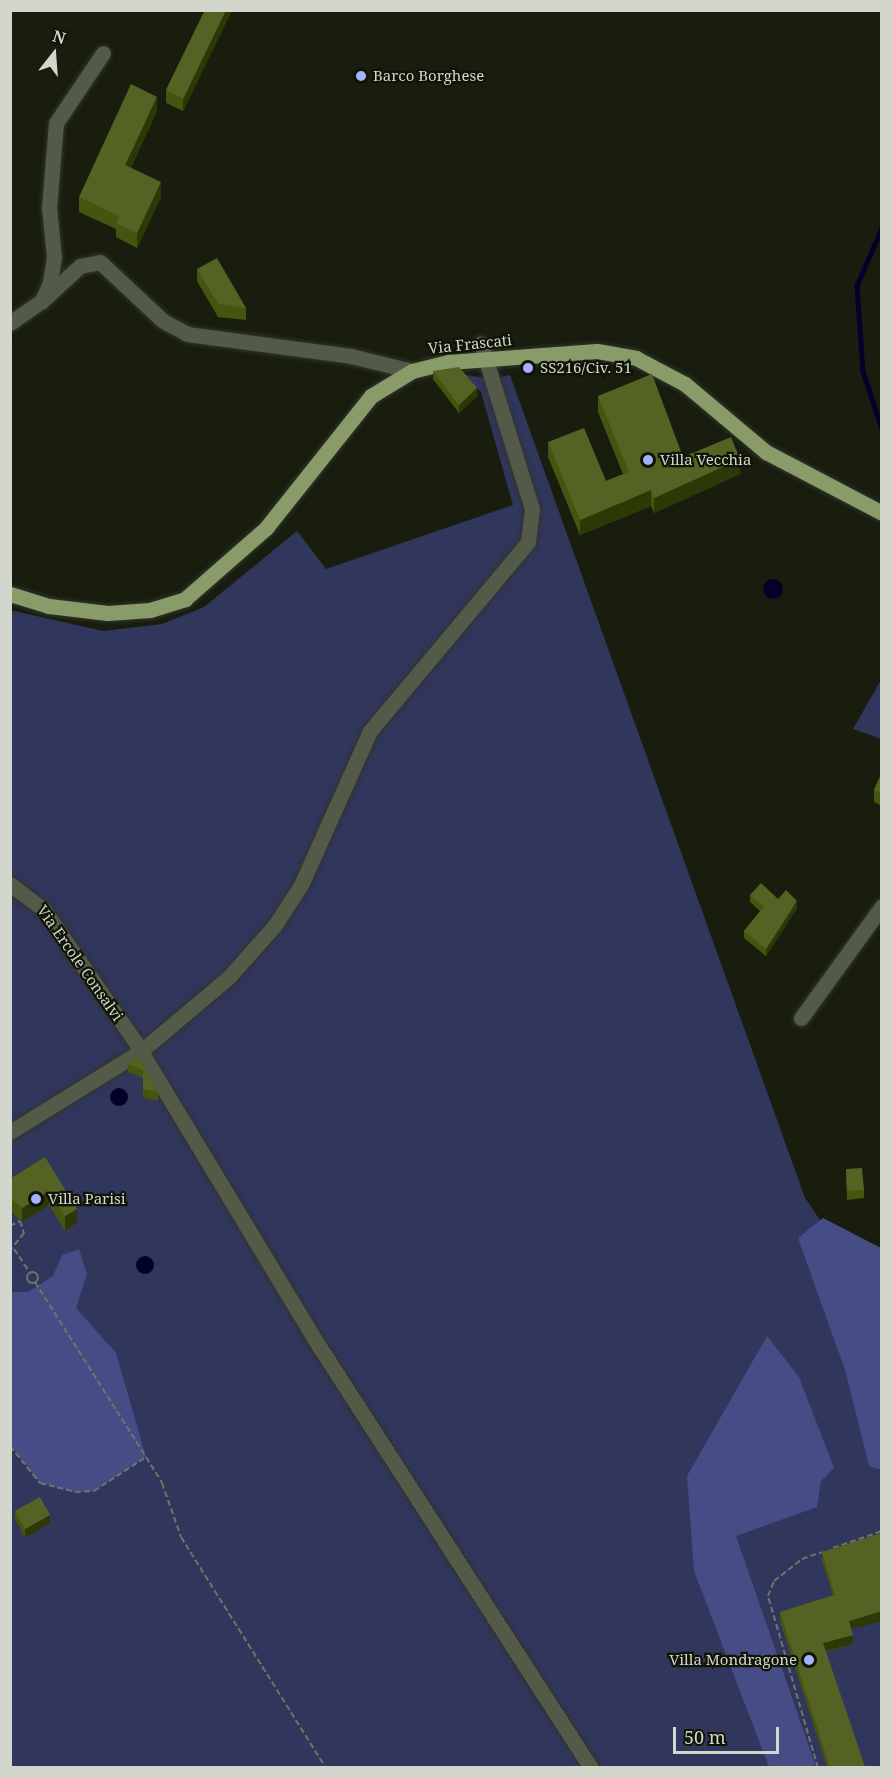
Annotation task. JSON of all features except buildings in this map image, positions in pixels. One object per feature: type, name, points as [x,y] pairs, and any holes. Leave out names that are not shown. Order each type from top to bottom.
[{"type":"main road","name":"Via Frascati","points":[[10,594],[49,606],[108,613],[160,608],[192,596],[266,528],[366,401],[412,371],[485,359],[597,351],[642,360],[685,384],[766,452],[882,513]]},
{"type":"street","points":[[42,301],[54,264],[49,216],[56,123],[103,53]]},
{"type":"street","points":[[10,323],[42,301],[80,266],[100,262],[163,321],[187,334],[351,356],[412,371]]},
{"type":"street","points":[[10,1132],[141,1051],[219,986],[275,925],[301,885],[370,731],[531,535],[532,509],[481,344]]},
{"type":"street","name":"Via Ercole Consalvi","points":[[10,884],[45,910],[141,1051],[319,1346],[591,1767]]},
{"type":"street","points":[[801,1018],[882,906]]},
{"type":"path","points":[[10,1226],[20,1221],[24,1227],[12,1249],[30,1272],[38,1275],[35,1282]]},
{"type":"path","points":[[30,1272],[27,1280],[35,1282],[49,1300],[162,1483],[181,1537],[326,1767]]},
{"type":"path","points":[[10,1446],[40,1483],[75,1491],[94,1491],[146,1457]]},
{"type":"path","points":[[818,1767],[768,1596],[774,1581],[802,1559],[882,1531]]},
{"type":"shaded area","name":"Villa Mondragone","points":[[460,374],[491,379],[510,375],[805,1198],[831,1236],[881,1274],[881,1767],[11,1767],[10,610],[103,631],[162,624],[204,607],[297,531],[326,569],[513,505],[481,392]]},
{"type":"shaded area","points":[[773,579],[780,582],[783,589],[780,596],[773,599],[766,596],[763,589],[766,582]]},
{"type":"shaded area","points":[[881,680],[882,739],[853,729]]},
{"type":"shaded area","points":[[115,1088],[123,1088],[128,1093],[126,1104],[115,1106],[110,1101],[110,1093]]},
{"type":"shaded area","points":[[823,1218],[881,1248],[881,1470],[869,1466],[845,1370],[798,1238]]},
{"type":"shaded area","points":[[79,1249],[87,1274],[76,1308],[116,1353],[146,1457],[94,1491],[75,1492],[40,1483],[11,1446],[10,1292],[28,1292],[53,1276],[62,1255]]},
{"type":"shaded area","points":[[145,1256],[151,1259],[154,1265],[151,1271],[145,1274],[139,1271],[136,1265],[139,1259]]},
{"type":"shaded area","points":[[767,1336],[799,1377],[834,1468],[821,1481],[817,1507],[736,1536],[816,1767],[769,1767],[694,1571],[687,1476]]},
{"type":"waterway","points":[[882,228],[857,286],[863,371],[882,429]]},
{"type":"place","name":"Barco Borghese","points":[[361,76]]},
{"type":"place","name":"SS216/Civ. 51","points":[[528,368]]},
{"type":"place","name":"Villa Vecchia","points":[[648,460]]},
{"type":"place","name":"Villa Parisi","points":[[36,1199]]},
{"type":"place","name":"Villa Mondragone","points":[[809,1660]]}]
